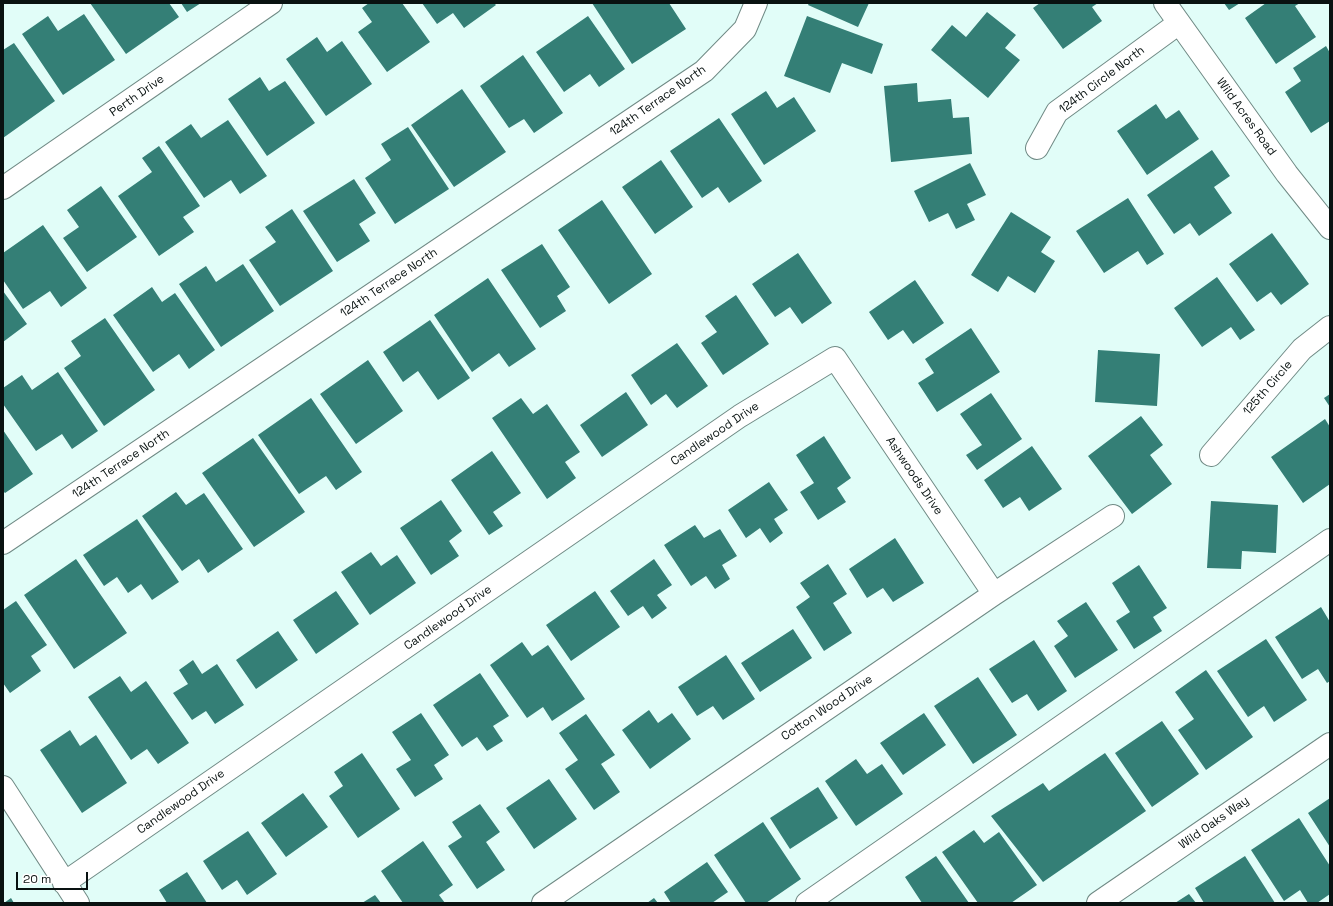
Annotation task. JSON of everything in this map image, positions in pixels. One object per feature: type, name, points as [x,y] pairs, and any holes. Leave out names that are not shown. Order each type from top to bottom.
[{"type":"street","name":"Perth Drive","points":[[3,188],[271,3]]},
{"type":"street","name":"124th Terrace North","points":[[3,543],[704,71],[745,29],[756,3]]},
{"type":"street","name":"Wild Acres Road","points":[[1165,3],[1287,174],[1330,228]]},
{"type":"street","name":"124th Circle North","points":[[1037,148],[1057,112],[1179,23]]},
{"type":"street","name":"125th Circle","points":[[1211,455],[1302,348],[1330,327]]},
{"type":"street","name":"Ashwoods Drive","points":[[835,358],[994,594]]},
{"type":"street","name":"Candlewood Drive","points":[[64,883],[740,416],[835,358]]},
{"type":"street","name":"Cotton Wood Drive","points":[[542,903],[994,594],[1112,516]]},
{"type":"street","points":[[807,903],[1330,540]]},
{"type":"street","name":"Wild Oaks Way","points":[[1098,903],[1330,744]]},
{"type":"street","points":[[3,787],[78,903]]},
{"type":"building","points":[[90,3],[169,3],[179,17],[126,54]]},
{"type":"building","points":[[181,3],[201,3],[187,12]]},
{"type":"building","points":[[369,3],[402,3],[430,42],[387,72],[358,32],[372,22],[362,8]]},
{"type":"building","points":[[422,3],[494,3],[496,5],[464,28],[453,13],[437,24]]},
{"type":"building","points":[[592,3],[669,3],[686,29],[632,64]]},
{"type":"building","points":[[809,3],[869,3],[858,27],[808,5]]},
{"type":"building","points":[[1040,3],[1098,3],[1092,7],[1102,21],[1063,49],[1033,8]]},
{"type":"building","points":[[1224,3],[1240,3],[1229,10]]},
{"type":"building","points":[[1266,3],[1300,3],[1295,6],[1316,37],[1276,64],[1245,18]]},
{"type":"building","points":[[987,12],[1016,35],[1005,48],[1020,60],[988,98],[931,50],[952,25],[966,37]]},
{"type":"building","points":[[84,14],[115,60],[63,95],[22,34],[48,16],[58,31]]},
{"type":"building","points":[[588,16],[625,69],[599,87],[590,74],[564,92],[536,52]]},
{"type":"building","points":[[807,16],[883,44],[872,74],[842,63],[830,93],[784,76]]},
{"type":"building","points":[[317,37],[327,52],[342,41],[372,84],[326,116],[286,59]]},
{"type":"building","points":[[14,43],[55,101],[3,138],[3,50]]},
{"type":"building","points":[[1326,46],[1330,53],[1330,121],[1311,133],[1285,92],[1301,81],[1293,68]]},
{"type":"building","points":[[523,55],[563,113],[534,133],[524,119],[509,128],[480,86]]},
{"type":"building","points":[[260,77],[269,91],[285,81],[315,123],[267,156],[228,99]]},
{"type":"building","points":[[917,83],[918,102],[951,99],[953,118],[969,117],[972,154],[891,162],[884,86]]},
{"type":"building","points":[[462,89],[506,152],[454,187],[411,125]]},
{"type":"building","points":[[766,91],[777,108],[794,97],[816,131],[764,165],[731,114]]},
{"type":"building","points":[[1156,104],[1166,119],[1179,110],[1199,139],[1147,175],[1117,131]]},
{"type":"building","points":[[719,118],[762,181],[729,203],[718,187],[702,198],[670,151]]},
{"type":"building","points":[[228,120],[267,176],[240,194],[231,180],[204,198],[165,142],[191,124],[201,138]]},
{"type":"building","points":[[408,127],[449,189],[395,224],[365,178],[391,160],[381,144]]},
{"type":"building","points":[[159,146],[200,206],[183,217],[194,232],[159,256],[118,196],[152,172],[142,158]]},
{"type":"building","points":[[1212,150],[1230,176],[1214,187],[1232,213],[1199,236],[1190,223],[1174,234],[1147,195]]},
{"type":"building","points":[[661,160],[693,207],[655,234],[622,187]]},
{"type":"building","points":[[970,163],[986,195],[967,204],[975,220],[956,229],[948,213],[929,222],[914,191]]},
{"type":"building","points":[[354,179],[376,213],[359,224],[370,241],[337,262],[303,211]]},
{"type":"building","points":[[101,186],[137,237],[87,272],[63,238],[79,227],[67,210]]},
{"type":"building","points":[[1128,198],[1164,254],[1147,265],[1138,251],[1104,273],[1076,231]]},
{"type":"building","points":[[602,200],[652,274],[609,304],[558,230]]},
{"type":"building","points":[[292,209],[333,271],[280,306],[249,260],[276,242],[265,227]]},
{"type":"building","points":[[1011,212],[1051,237],[1041,252],[1055,261],[1035,293],[1008,276],[998,292],[971,275]]},
{"type":"building","points":[[43,225],[87,288],[61,307],[50,291],[23,309],[3,280],[3,253]]},
{"type":"building","points":[[1272,233],[1309,284],[1281,305],[1271,292],[1257,302],[1229,264]]},
{"type":"building","points":[[542,244],[570,287],[557,296],[566,311],[540,328],[501,270]]},
{"type":"building","points":[[798,253],[832,303],[802,324],[790,307],[775,317],[752,284]]},
{"type":"building","points":[[243,264],[274,311],[221,347],[179,284],[206,266],[216,282]]},
{"type":"building","points":[[1217,277],[1255,330],[1240,340],[1231,327],[1202,347],[1174,308]]},
{"type":"building","points":[[488,278],[536,349],[509,367],[499,353],[472,372],[434,315]]},
{"type":"building","points":[[915,280],[944,323],[913,344],[903,330],[888,340],[869,312]]},
{"type":"building","points":[[152,287],[162,302],[175,293],[215,350],[189,369],[179,354],[153,372],[113,315]]},
{"type":"building","points":[[3,291],[27,324],[3,342]]},
{"type":"building","points":[[736,295],[769,344],[723,375],[701,343],[717,332],[705,316]]},
{"type":"building","points":[[105,318],[155,390],[104,426],[64,368],[81,356],[71,341]]},
{"type":"building","points":[[430,320],[470,378],[438,400],[418,371],[403,382],[383,352]]},
{"type":"building","points":[[971,328],[1000,372],[937,412],[918,383],[934,373],[925,359]]},
{"type":"building","points":[[677,343],[708,386],[677,408],[666,394],[651,405],[631,375]]},
{"type":"building","points":[[1098,350],[1160,354],[1157,406],[1095,402]]},
{"type":"building","points":[[368,360],[403,411],[356,444],[320,394]]},
{"type":"building","points":[[58,372],[98,431],[72,449],[62,434],[36,451],[3,404],[3,388],[22,375],[32,390]]},
{"type":"building","points":[[626,392],[648,425],[602,457],[580,425]]},
{"type":"building","points":[[991,393],[1022,439],[977,470],[966,455],[982,445],[960,414]]},
{"type":"building","points":[[1330,394],[1330,407],[1324,398]]},
{"type":"building","points":[[311,398],[362,472],[336,490],[326,476],[299,494],[258,435]]},
{"type":"building","points":[[521,398],[533,414],[547,404],[580,452],[565,462],[576,478],[547,499],[492,418]]},
{"type":"building","points":[[1141,416],[1163,445],[1150,455],[1172,484],[1132,514],[1088,456]]},
{"type":"building","points":[[1325,419],[1330,427],[1330,484],[1303,503],[1271,457]]},
{"type":"building","points":[[3,430],[33,474],[5,493],[3,491]]},
{"type":"building","points":[[824,436],[851,478],[837,488],[846,502],[818,520],[800,492],[814,483],[796,455]]},
{"type":"building","points":[[253,438],[305,512],[254,547],[202,473]]},
{"type":"building","points":[[1032,446],[1062,489],[1029,511],[1020,497],[1003,508],[984,480]]},
{"type":"building","points":[[492,451],[521,493],[493,512],[503,526],[489,535],[451,480]]},
{"type":"building","points":[[769,482],[788,510],[774,519],[783,533],[770,543],[760,528],[746,538],[728,510]]},
{"type":"building","points":[[176,492],[186,505],[204,493],[243,549],[208,573],[199,559],[182,571],[142,516]]},
{"type":"building","points":[[441,500],[462,531],[449,541],[459,556],[431,575],[400,528]]},
{"type":"building","points":[[1211,501],[1278,505],[1276,553],[1242,551],[1241,569],[1207,568]]},
{"type":"building","points":[[137,519],[179,582],[152,600],[141,584],[128,593],[117,577],[104,586],[83,555]]},
{"type":"building","points":[[695,525],[704,538],[720,529],[737,556],[722,565],[730,579],[715,589],[706,576],[691,586],[664,545]]},
{"type":"building","points":[[895,538],[924,583],[893,602],[883,588],[867,598],[849,569]]},
{"type":"building","points":[[371,552],[381,566],[397,555],[416,583],[370,615],[341,572]]},
{"type":"building","points":[[76,559],[127,633],[74,669],[24,595]]},
{"type":"building","points":[[654,559],[672,585],[657,595],[667,608],[652,619],[643,606],[628,616],[610,591]]},
{"type":"building","points":[[828,564],[847,594],[833,603],[852,633],[824,651],[796,607],[810,597],[800,583]]},
{"type":"building","points":[[1139,565],[1167,608],[1153,617],[1162,631],[1134,649],[1116,621],[1130,612],[1112,583]]},
{"type":"building","points":[[336,591],[359,624],[316,654],[293,620]]},
{"type":"building","points":[[595,591],[620,627],[571,661],[546,625]]},
{"type":"building","points":[[16,601],[47,645],[31,656],[41,671],[10,693],[3,683],[3,610]]},
{"type":"building","points":[[1086,602],[1118,650],[1075,678],[1054,646],[1068,636],[1057,621]]},
{"type":"building","points":[[1321,607],[1330,622],[1330,681],[1327,683],[1318,669],[1302,679],[1275,637]]},
{"type":"building","points":[[793,629],[812,658],[760,692],[741,663]]},
{"type":"building","points":[[278,631],[298,660],[256,689],[236,660]]},
{"type":"building","points":[[1266,639],[1307,700],[1274,722],[1264,706],[1248,717],[1217,671]]},
{"type":"building","points":[[1034,640],[1067,691],[1038,711],[1027,694],[1012,703],[989,669]]},
{"type":"building","points":[[522,642],[532,656],[548,645],[585,699],[552,721],[543,707],[527,718],[490,665]]},
{"type":"building","points":[[726,655],[755,699],[723,720],[713,706],[697,716],[678,687]]},
{"type":"building","points":[[193,660],[202,674],[217,664],[244,705],[215,724],[206,711],[192,720],[173,693],[188,684],[179,670]]},
{"type":"building","points":[[1206,670],[1253,737],[1206,770],[1178,730],[1194,719],[1175,692]]},
{"type":"building","points":[[480,673],[509,716],[493,726],[503,741],[487,751],[477,737],[462,747],[433,705]]},
{"type":"building","points":[[120,676],[131,692],[146,681],[189,743],[158,764],[147,749],[131,760],[88,697]]},
{"type":"building","points":[[978,677],[1017,735],[973,764],[934,706]]},
{"type":"building","points":[[649,710],[658,723],[672,713],[691,739],[650,769],[622,730]]},
{"type":"building","points":[[421,713],[449,755],[434,765],[443,779],[415,797],[396,769],[411,760],[392,732]]},
{"type":"building","points":[[924,713],[946,745],[903,775],[880,743]]},
{"type":"building","points":[[586,714],[615,755],[601,764],[620,792],[594,810],[565,769],[578,760],[559,733]]},
{"type":"building","points":[[1162,721],[1199,774],[1152,807],[1115,753]]},
{"type":"building","points":[[70,730],[80,746],[96,735],[127,783],[82,813],[40,750]]},
{"type":"building","points":[[362,753],[400,809],[358,838],[329,796],[343,786],[334,772]]},
{"type":"building","points":[[1105,753],[1146,811],[1043,882],[991,816],[1043,783],[1049,791]]},
{"type":"building","points":[[856,759],[867,774],[882,764],[903,794],[856,826],[825,781]]},
{"type":"building","points":[[549,779],[577,819],[534,849],[506,808]]},
{"type":"building","points":[[818,787],[838,818],[790,849],[770,818]]},
{"type":"building","points":[[303,793],[328,827],[286,857],[261,823]]},
{"type":"building","points":[[1330,798],[1330,847],[1308,813]]},
{"type":"building","points":[[480,804],[500,832],[486,842],[505,870],[477,889],[448,846],[462,837],[452,822]]},
{"type":"building","points":[[1299,818],[1330,866],[1330,894],[1317,903],[1308,903],[1300,890],[1284,901],[1251,850]]},
{"type":"building","points":[[763,822],[801,879],[766,903],[746,903],[714,855]]},
{"type":"building","points":[[974,830],[984,843],[999,832],[1037,885],[1011,903],[978,903],[942,852]]},
{"type":"building","points":[[248,831],[277,874],[247,895],[237,880],[222,890],[203,861]]},
{"type":"building","points":[[423,841],[453,885],[439,895],[445,903],[403,903],[381,871]]},
{"type":"building","points":[[936,856],[969,903],[922,903],[905,877]]},
{"type":"building","points":[[1245,856],[1275,903],[1204,903],[1195,888]]},
{"type":"building","points":[[707,862],[728,892],[712,903],[671,903],[664,892]]},
{"type":"building","points":[[187,872],[207,903],[167,903],[159,890]]},
{"type":"building","points":[[1189,894],[1196,903],[1175,903]]},
{"type":"building","points":[[375,895],[381,903],[362,903]]},
{"type":"building","points":[[11,898],[14,903],[4,903]]},
{"type":"building","points":[[654,898],[658,903],[647,903]]}]
